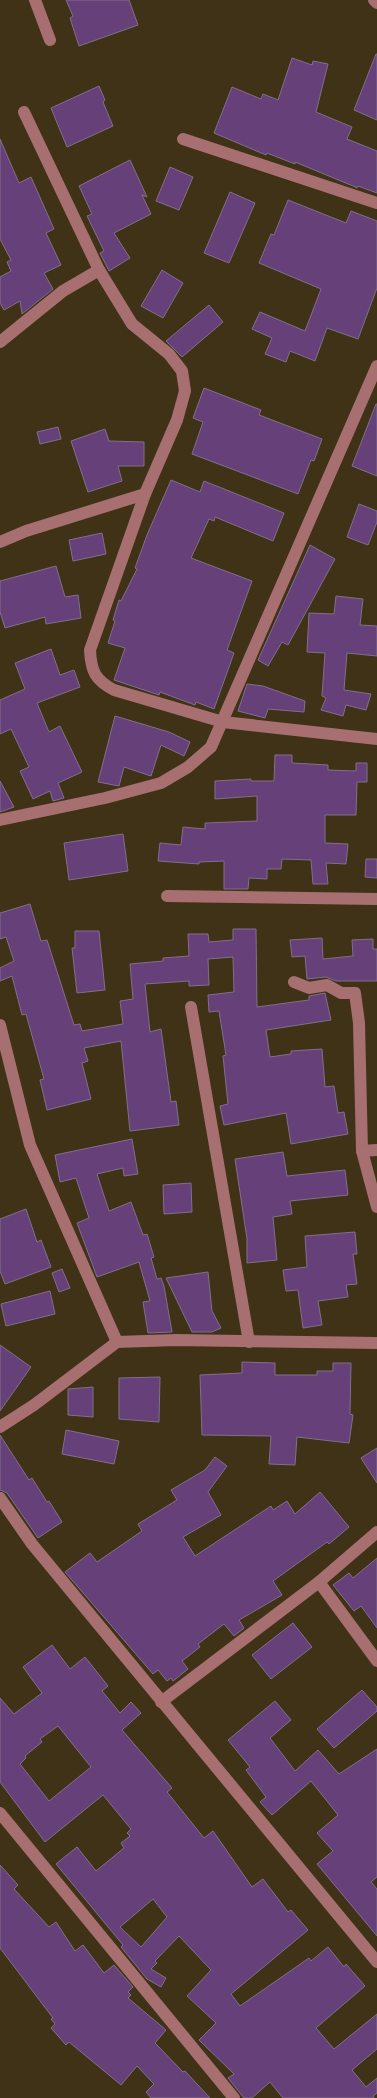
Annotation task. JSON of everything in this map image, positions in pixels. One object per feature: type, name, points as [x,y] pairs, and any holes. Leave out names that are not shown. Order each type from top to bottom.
[{"type":"street","points":[[34,0],[50,40]]},
{"type":"street","points":[[374,0],[377,3]]},
{"type":"street","points":[[24,112],[99,270],[132,324],[169,354],[182,371],[185,391],[177,420],[145,494],[90,650],[92,672],[101,683],[114,690],[223,722],[377,739]]},
{"type":"street","points":[[183,139],[377,203]]},
{"type":"street","points":[[1,338],[63,291],[99,270]]},
{"type":"street","points":[[0,820],[105,798],[160,783],[188,767],[211,747],[377,366]]},
{"type":"street","points":[[0,542],[26,531],[145,494]]},
{"type":"street","points":[[167,896],[377,899]]},
{"type":"street","points":[[294,982],[309,988],[327,985],[341,993],[355,993],[359,1023],[362,1151],[377,1206]]},
{"type":"street","points":[[191,1007],[249,1342]]},
{"type":"street","points":[[0,1025],[30,1144],[117,1342]]},
{"type":"street","points":[[362,1151],[377,1150]]},
{"type":"street","points":[[0,1427],[34,1405],[117,1342],[176,1340],[377,1342]]},
{"type":"street","points":[[0,1498],[32,1544],[377,1962]]},
{"type":"street","points":[[161,1702],[318,1582],[377,1532]]},
{"type":"street","points":[[318,1582],[377,1661]]},
{"type":"street","points":[[0,1813],[234,2098]]},
{"type":"building","points":[[66,0],[129,0],[138,25],[79,46],[70,18],[73,16]]},
{"type":"building","points":[[377,54],[377,120],[354,110]]},
{"type":"building","points":[[292,58],[312,65],[313,61],[328,64],[316,112],[352,127],[347,139],[377,151],[377,193],[358,186],[357,188],[295,162],[295,164],[267,153],[266,155],[214,133],[232,87],[261,99],[263,94],[278,100]]},
{"type":"building","points":[[99,86],[105,100],[103,102],[113,126],[67,147],[51,108]]},
{"type":"building","points":[[0,139],[19,183],[31,177],[54,229],[46,233],[61,265],[44,273],[53,289],[22,314],[20,301],[4,310],[0,303],[0,277],[11,271],[7,262],[11,260],[0,239]]},
{"type":"building","points":[[130,160],[147,197],[142,195],[151,214],[114,233],[130,258],[109,271],[100,253],[104,251],[87,216],[92,214],[79,186]]},
{"type":"building","points":[[170,167],[193,177],[179,210],[156,201]]},
{"type":"building","points":[[230,192],[255,203],[229,263],[204,253]]},
{"type":"building","points":[[288,200],[346,223],[351,211],[377,221],[377,288],[358,339],[327,328],[315,361],[290,351],[286,362],[265,354],[272,338],[252,329],[260,312],[305,331],[321,289],[259,263],[271,234],[274,235]]},
{"type":"building","points":[[162,270],[183,283],[163,318],[141,306]]},
{"type":"building","points":[[209,305],[223,322],[182,357],[166,341]]},
{"type":"building","points":[[204,388],[261,410],[259,415],[322,439],[314,461],[311,460],[298,494],[192,454],[203,422],[193,418]]},
{"type":"building","points":[[377,404],[377,476],[352,466]]},
{"type":"building","points":[[58,427],[61,439],[40,444],[37,432]]},
{"type":"building","points":[[105,429],[109,441],[144,442],[144,466],[118,466],[122,481],[88,492],[71,441]]},
{"type":"building","points":[[171,480],[200,492],[204,481],[284,513],[273,541],[215,517],[214,521],[209,519],[191,558],[252,581],[227,650],[234,653],[214,709],[196,702],[195,705],[160,692],[159,695],[114,680],[125,648],[108,643],[115,621],[113,620],[119,600],[121,601],[137,569],[135,568],[147,535]]},
{"type":"building","points":[[359,504],[377,511],[377,522],[368,545],[347,537]]},
{"type":"building","points":[[102,533],[106,554],[73,561],[69,540]]},
{"type":"building","points":[[310,545],[335,559],[288,645],[282,642],[268,666],[258,660]]},
{"type":"building","points":[[56,566],[65,597],[78,595],[81,618],[46,624],[45,617],[5,628],[0,612],[0,581]]},
{"type":"building","points":[[336,596],[363,599],[360,625],[377,626],[377,656],[347,653],[344,690],[371,694],[366,710],[346,705],[343,716],[321,710],[326,698],[322,696],[325,653],[307,652],[309,613],[334,614]]},
{"type":"building","points":[[51,649],[60,675],[74,670],[80,687],[37,703],[49,732],[60,726],[82,772],[58,783],[64,798],[53,801],[50,791],[33,799],[20,771],[29,767],[11,729],[0,734],[0,700],[25,689],[15,663]]},
{"type":"building","points":[[247,684],[263,686],[305,701],[304,712],[268,709],[265,718],[238,711]]},
{"type":"building","points":[[115,716],[169,732],[190,742],[184,756],[161,745],[151,776],[124,767],[119,786],[98,782]]},
{"type":"building","points":[[275,755],[292,755],[292,763],[328,765],[328,770],[356,771],[356,763],[367,763],[367,782],[357,782],[356,815],[325,815],[325,843],[348,844],[346,864],[326,863],[328,884],[313,884],[311,860],[282,859],[281,869],[267,869],[267,879],[249,878],[248,889],[224,889],[224,861],[199,862],[199,864],[158,861],[160,843],[181,845],[183,827],[205,829],[205,823],[257,821],[257,796],[215,799],[215,781],[251,779],[251,781],[274,781]]},
{"type":"building","points":[[0,781],[14,807],[0,812]]},
{"type":"building","points":[[123,834],[128,871],[69,880],[64,843]]},
{"type":"building","points":[[366,859],[377,859],[377,878],[365,877]]},
{"type":"building","points":[[30,904],[41,941],[47,940],[74,1025],[80,1024],[82,1031],[123,1024],[120,1001],[133,999],[130,964],[163,961],[163,958],[189,956],[188,934],[208,934],[209,942],[233,940],[233,929],[256,929],[257,1007],[309,1000],[309,996],[325,993],[331,1020],[266,1030],[270,1057],[291,1054],[291,1051],[322,1049],[325,1087],[334,1086],[338,1113],[344,1112],[348,1134],[291,1144],[286,1113],[224,1125],[220,1106],[228,1104],[223,1056],[226,1055],[219,1011],[209,1012],[208,995],[234,992],[233,957],[208,959],[209,985],[189,986],[189,981],[145,984],[150,1032],[161,1029],[171,1102],[176,1101],[179,1125],[130,1131],[121,1041],[84,1048],[88,1061],[82,1063],[91,1099],[47,1110],[40,1080],[44,1079],[26,1014],[22,1015],[12,976],[0,981],[0,968],[14,961],[6,937],[0,939],[0,913]]},
{"type":"building","points":[[75,931],[99,931],[105,990],[77,993],[72,948],[75,948]]},
{"type":"building","points":[[322,938],[323,959],[353,956],[352,940],[373,939],[373,949],[377,949],[377,981],[336,981],[326,977],[307,979],[305,956],[292,957],[290,940]]},
{"type":"building","points":[[132,1139],[138,1174],[124,1176],[123,1168],[97,1174],[109,1211],[131,1202],[143,1235],[147,1234],[154,1257],[151,1258],[157,1279],[161,1278],[164,1286],[172,1332],[148,1333],[143,1302],[150,1301],[139,1262],[97,1277],[77,1223],[89,1218],[76,1178],[60,1182],[55,1155]]},
{"type":"building","points":[[283,1152],[287,1176],[345,1170],[348,1195],[290,1201],[292,1214],[273,1217],[277,1260],[247,1263],[247,1239],[235,1159]]},
{"type":"building","points":[[191,1183],[192,1212],[164,1214],[163,1185]]},
{"type":"building","points":[[26,1209],[37,1242],[41,1240],[51,1267],[5,1284],[0,1271],[0,1219]]},
{"type":"building","points":[[355,1232],[357,1254],[353,1254],[357,1284],[346,1285],[348,1297],[318,1301],[322,1325],[303,1328],[298,1290],[286,1291],[283,1270],[307,1267],[305,1236]]},
{"type":"building","points":[[62,1269],[70,1288],[59,1292],[52,1273]]},
{"type":"building","points":[[208,1272],[212,1311],[221,1328],[212,1332],[192,1332],[166,1278]]},
{"type":"building","points":[[50,1291],[55,1314],[6,1326],[1,1304]]},
{"type":"building","points":[[0,1345],[31,1367],[0,1411]]},
{"type":"building","points":[[242,1362],[275,1363],[275,1375],[317,1375],[317,1371],[333,1371],[333,1363],[351,1363],[350,1414],[353,1415],[349,1443],[297,1437],[295,1465],[269,1464],[271,1436],[202,1435],[200,1375],[242,1373]]},
{"type":"building","points":[[160,1377],[159,1422],[119,1419],[119,1378]]},
{"type":"building","points":[[93,1387],[93,1417],[68,1415],[68,1389]]},
{"type":"building","points":[[66,1430],[119,1441],[114,1464],[62,1454]]},
{"type":"building","points":[[0,1435],[29,1480],[32,1478],[62,1522],[38,1538],[7,1493],[0,1490]]},
{"type":"building","points":[[377,1448],[377,1483],[361,1458]]},
{"type":"building","points":[[215,1457],[227,1466],[208,1492],[221,1515],[183,1537],[195,1556],[271,1506],[273,1510],[287,1501],[295,1514],[320,1492],[349,1527],[329,1544],[327,1542],[273,1581],[282,1595],[239,1620],[244,1628],[234,1636],[224,1624],[198,1644],[200,1647],[182,1661],[188,1669],[173,1681],[171,1678],[167,1681],[158,1670],[153,1674],[65,1572],[90,1553],[97,1562],[142,1531],[138,1524],[177,1500],[171,1490],[205,1470]]},
{"type":"building","points":[[377,1558],[377,1628],[361,1606],[354,1611],[333,1585],[349,1573],[353,1578]]},
{"type":"building","points":[[293,1623],[312,1647],[271,1679],[252,1655]]},
{"type":"building","points":[[52,1645],[70,1669],[85,1657],[108,1686],[102,1691],[120,1713],[131,1702],[141,1713],[122,1730],[172,1788],[167,1792],[204,1838],[213,1831],[252,1887],[263,1879],[288,1912],[291,1910],[308,1930],[231,1994],[240,2006],[309,1958],[311,1961],[328,1947],[344,1967],[346,1964],[365,1986],[316,2028],[334,2049],[377,2014],[377,2049],[352,2070],[366,2087],[377,2078],[377,2093],[373,2096],[374,2098],[283,2098],[270,2082],[252,2098],[244,2098],[228,2078],[234,2074],[199,2040],[216,2023],[187,1996],[211,1970],[179,1936],[155,1961],[157,1963],[151,1969],[166,1978],[161,1987],[147,1979],[121,1947],[123,1945],[56,1864],[77,1847],[96,1871],[124,1848],[121,1843],[130,1836],[127,1833],[131,1829],[103,1795],[45,1842],[0,1782],[0,1698],[14,1714],[42,1693],[23,1667]],"holes":[[[58,1726],[91,1767],[49,1801],[20,1764],[26,1758],[25,1756],[42,1742],[40,1739]],[[153,1899],[167,1917],[141,1947],[120,1927]]]},
{"type":"building","points":[[362,1690],[377,1707],[377,1711],[334,1748],[317,1729]]},
{"type":"building","points":[[275,1701],[291,1720],[270,1738],[295,1771],[318,1750],[339,1774],[377,1749],[377,1877],[371,1882],[377,1889],[377,1936],[317,1864],[333,1851],[317,1833],[338,1815],[311,1781],[272,1815],[260,1802],[266,1797],[246,1770],[250,1767],[228,1740]]},
{"type":"building","points":[[0,1865],[18,1885],[14,1889],[49,1927],[56,1922],[75,1951],[83,1945],[104,1973],[114,1965],[133,1987],[128,1992],[131,1995],[128,1998],[166,2030],[155,2043],[210,2098],[151,2098],[146,2092],[154,2084],[137,2066],[121,2085],[69,2042],[66,2045],[51,2028],[55,2024],[51,2019],[53,2018],[0,1948]]}]
